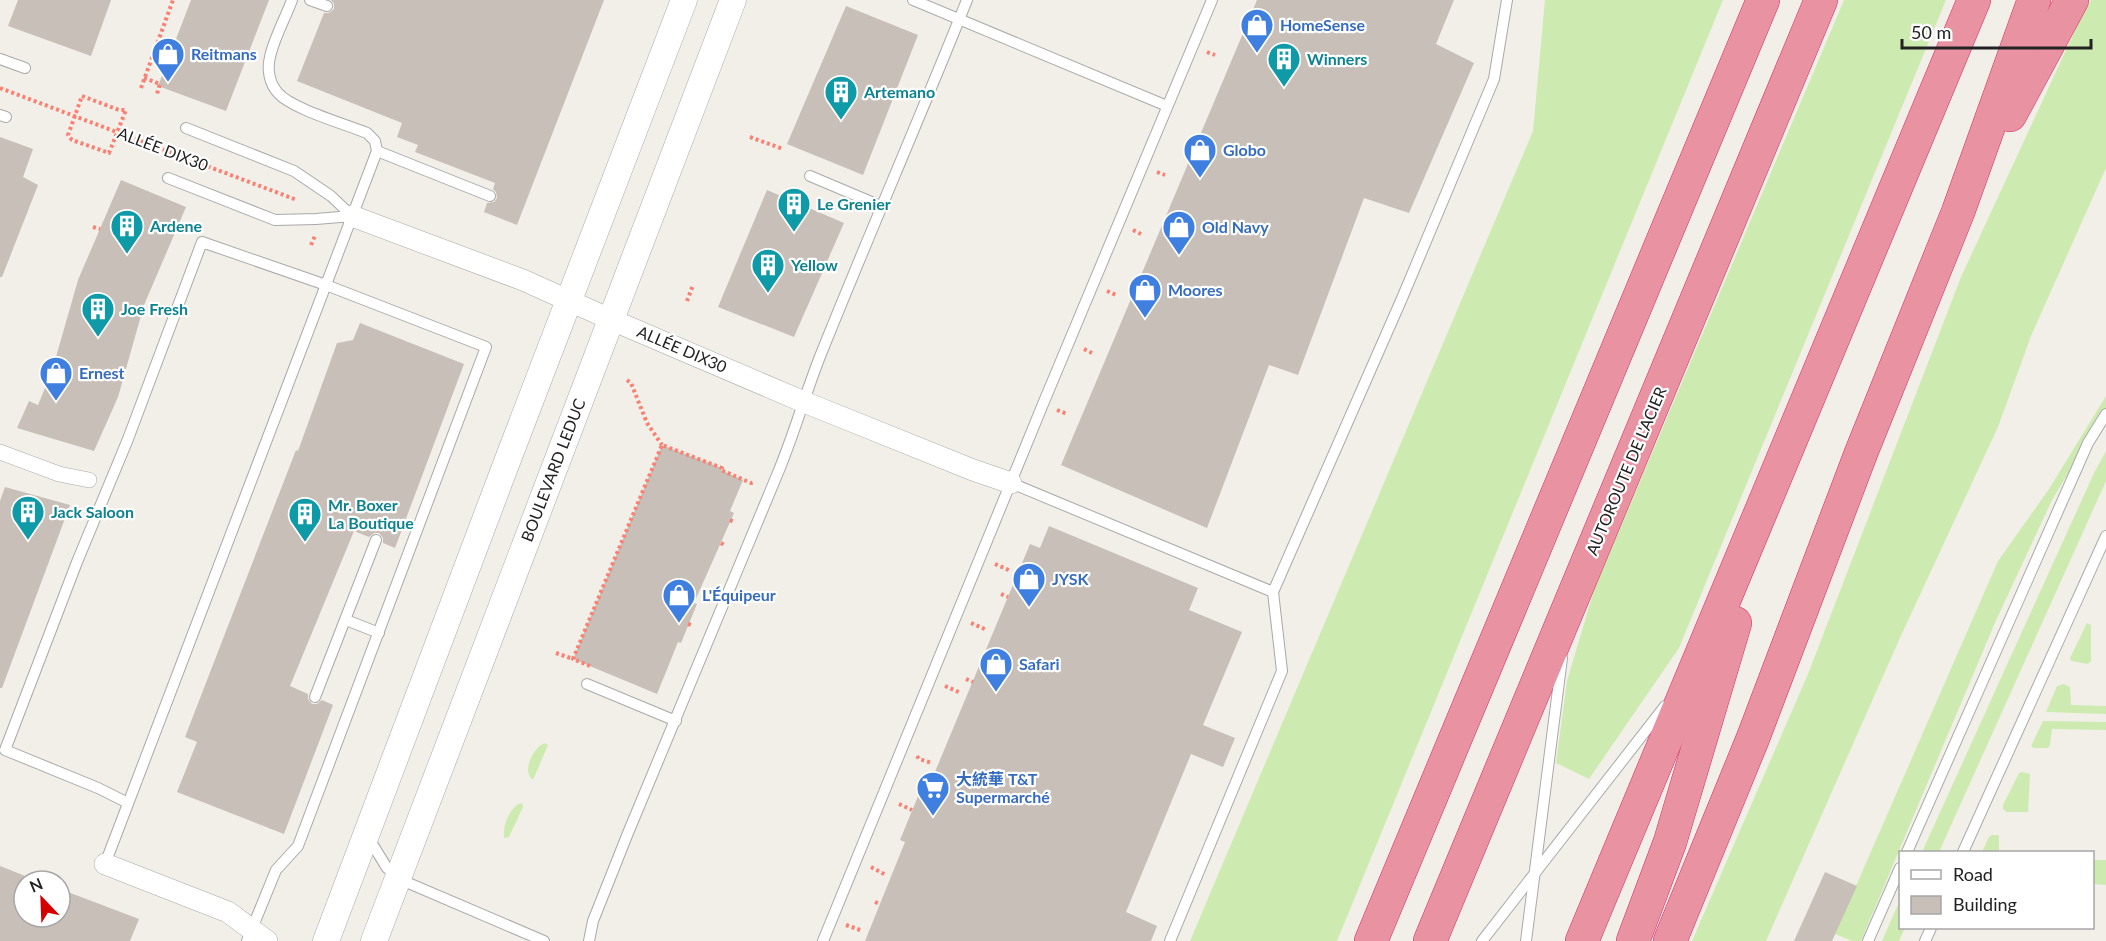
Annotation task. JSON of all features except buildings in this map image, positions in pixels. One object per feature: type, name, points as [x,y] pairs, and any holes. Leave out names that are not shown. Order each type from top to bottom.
[{"type":"highway","points":[[1371,941],[1763,0]]},
{"type":"highway","name":"AUTOROUTE DE L'ACIER","points":[[1430,941],[1821,0]]},
{"type":"highway","points":[[1582,941],[1974,0]]},
{"type":"highway","points":[[1670,941],[1753,738],[1861,453],[1958,212],[2034,0]]},
{"type":"highway","points":[[1958,212],[2072,0]]},
{"type":"highway","points":[[1633,941],[1670,842],[1785,454]]},
{"type":"street","points":[[326,941],[684,0]]},
{"type":"street","name":"BOULEVARD LEDUC","points":[[374,941],[733,0]]},
{"type":"street","name":"ALLÉE DIX30","points":[[352,216],[524,280],[804,402],[1011,483]]},
{"type":"street","points":[[0,452],[58,474],[89,480]]},
{"type":"street","points":[[105,864],[228,912],[255,937]]},
{"type":"lane","points":[[105,864],[376,152],[375,141],[367,133],[292,104],[273,86],[268,69],[270,57],[292,0]]},
{"type":"lane","points":[[310,0],[327,6]]},
{"type":"lane","points":[[913,0],[1167,106]]},
{"type":"lane","points":[[589,941],[593,921],[628,833],[777,476],[820,358],[967,0]]},
{"type":"lane","points":[[823,941],[1212,0]]},
{"type":"lane","points":[[1170,941],[1282,671],[1273,592],[1403,296],[1494,79],[1507,0]]},
{"type":"lane","points":[[0,59],[25,68]]},
{"type":"lane","points":[[186,128],[294,171],[331,196],[352,216]]},
{"type":"lane","points":[[376,152],[490,196]]},
{"type":"lane","points":[[810,176],[881,206]]},
{"type":"lane","points":[[168,178],[275,220],[352,216]]},
{"type":"lane","points":[[128,803],[98,788],[5,750],[128,439],[202,242],[326,285],[486,347],[298,846],[276,870],[255,937]]},
{"type":"lane","points":[[1907,851],[2088,443],[2106,414]]},
{"type":"lane","points":[[1011,483],[1273,592]]},
{"type":"lane","points":[[1963,851],[2106,536]]},
{"type":"lane","points":[[315,697],[376,540]]},
{"type":"lane","points":[[1526,941],[1569,607]]},
{"type":"lane","points":[[346,620],[379,633]]},
{"type":"lane","points":[[1482,941],[1698,663]]},
{"type":"lane","points":[[587,684],[676,721]]},
{"type":"lane","points":[[366,834],[387,868],[399,878],[434,896],[543,941]]},
{"type":"lane","points":[[1868,941],[1899,870]]},
{"type":"path","points":[[141,88],[173,0]]},
{"type":"path","points":[[144,78],[160,84],[157,94]]},
{"type":"path","name":"ALLÉE DIX30","points":[[0,88],[301,202]]},
{"type":"path","name":"ALLÉE DIX30","points":[[82,96],[119,110],[126,110],[117,132],[109,153],[72,140],[68,135],[82,96]]},
{"type":"path","points":[[750,136],[783,149]]},
{"type":"path","points":[[93,227],[100,229]]},
{"type":"path","points":[[687,301],[693,285]]},
{"type":"path","points":[[627,380],[631,383],[647,423],[662,446],[705,460],[751,483]]},
{"type":"path","points":[[573,659],[662,446]]},
{"type":"path","points":[[998,565],[1011,571]]},
{"type":"path","points":[[1001,594],[1008,597]]},
{"type":"path","points":[[974,624],[987,630]]},
{"type":"path","points":[[556,653],[594,668]]},
{"type":"path","points":[[966,679],[973,682]]},
{"type":"path","points":[[948,688],[961,693]]},
{"type":"path","points":[[919,759],[932,763]]},
{"type":"path","points":[[899,804],[912,810]]},
{"type":"path","points":[[873,868],[885,875]]},
{"type":"path","points":[[875,902],[880,904]]},
{"type":"path","points":[[848,925],[863,931]]},
{"type":"green space","points":[[1545,0],[1723,0],[1337,941],[1190,941],[1533,131]]},
{"type":"green space","points":[[1844,0],[1946,0],[1679,648],[1589,779],[1556,763],[1567,681],[1594,590]]},
{"type":"green space","points":[[2091,0],[2106,0],[2106,168],[2031,336],[1998,427],[1899,640],[1766,941],[1692,941],[1808,674],[1961,277]]},
{"type":"green space","points":[[2106,396],[2106,411],[2052,500],[1994,625],[1861,941],[1852,941],[1835,934],[1998,561],[2049,489]]},
{"type":"green space","points":[[2106,451],[2106,481],[1939,851],[1922,851]]},
{"type":"green space","points":[[2087,623],[2091,625],[2091,661],[2088,664],[2071,661],[2070,658]]},
{"type":"green space","points":[[2064,684],[2070,687],[2071,705],[2106,706],[2106,714],[2046,712],[2057,686]]},
{"type":"green space","points":[[2043,721],[2106,722],[2106,730],[2052,729],[2048,748],[2034,748],[2031,746]]},
{"type":"green space","points":[[545,743],[548,745],[533,780],[528,766],[536,749]]},
{"type":"green space","points":[[2019,773],[2030,774],[2028,812],[2007,812],[2003,809],[2003,805]]},
{"type":"green space","points":[[522,803],[523,807],[509,837],[504,838],[504,828],[508,817],[514,808]]},
{"type":"green space","points":[[1999,835],[1999,851],[1982,851],[1989,837]]},
{"type":"green space","points":[[2094,860],[2106,860],[2106,885],[2094,884]]},
{"type":"green space","points":[[1899,902],[1899,929],[1905,929],[1899,941],[1882,941]]},
{"type":"place","name":"HomeSense","points":[[1257,54]]},
{"type":"place","name":"Reitmans","points":[[168,83]]},
{"type":"place","name":"Winners","points":[[1284,88]]},
{"type":"place","name":"Artemano","points":[[841,121]]},
{"type":"place","name":"Globo","points":[[1200,179]]},
{"type":"place","name":"Le Grenier","points":[[794,233]]},
{"type":"place","name":"Ardene","points":[[127,255]]},
{"type":"place","name":"Old Navy","points":[[1179,256]]},
{"type":"place","name":"Yellow","points":[[768,294]]},
{"type":"place","name":"Moores","points":[[1145,319]]},
{"type":"place","name":"Joe Fresh","points":[[98,338]]},
{"type":"place","name":"Ernest","points":[[56,402]]},
{"type":"place","name":"Jack Saloon","points":[[28,541]]},
{"type":"place","name":"Mr. Boxer La Boutique","points":[[305,543]]},
{"type":"place","name":"JYSK","points":[[1029,608]]},
{"type":"place","name":"L'Équipeur","points":[[679,624]]},
{"type":"place","name":"Safari","points":[[996,693]]},
{"type":"place","name":"大統華 T&T Supermarché","points":[[933,817]]}]
